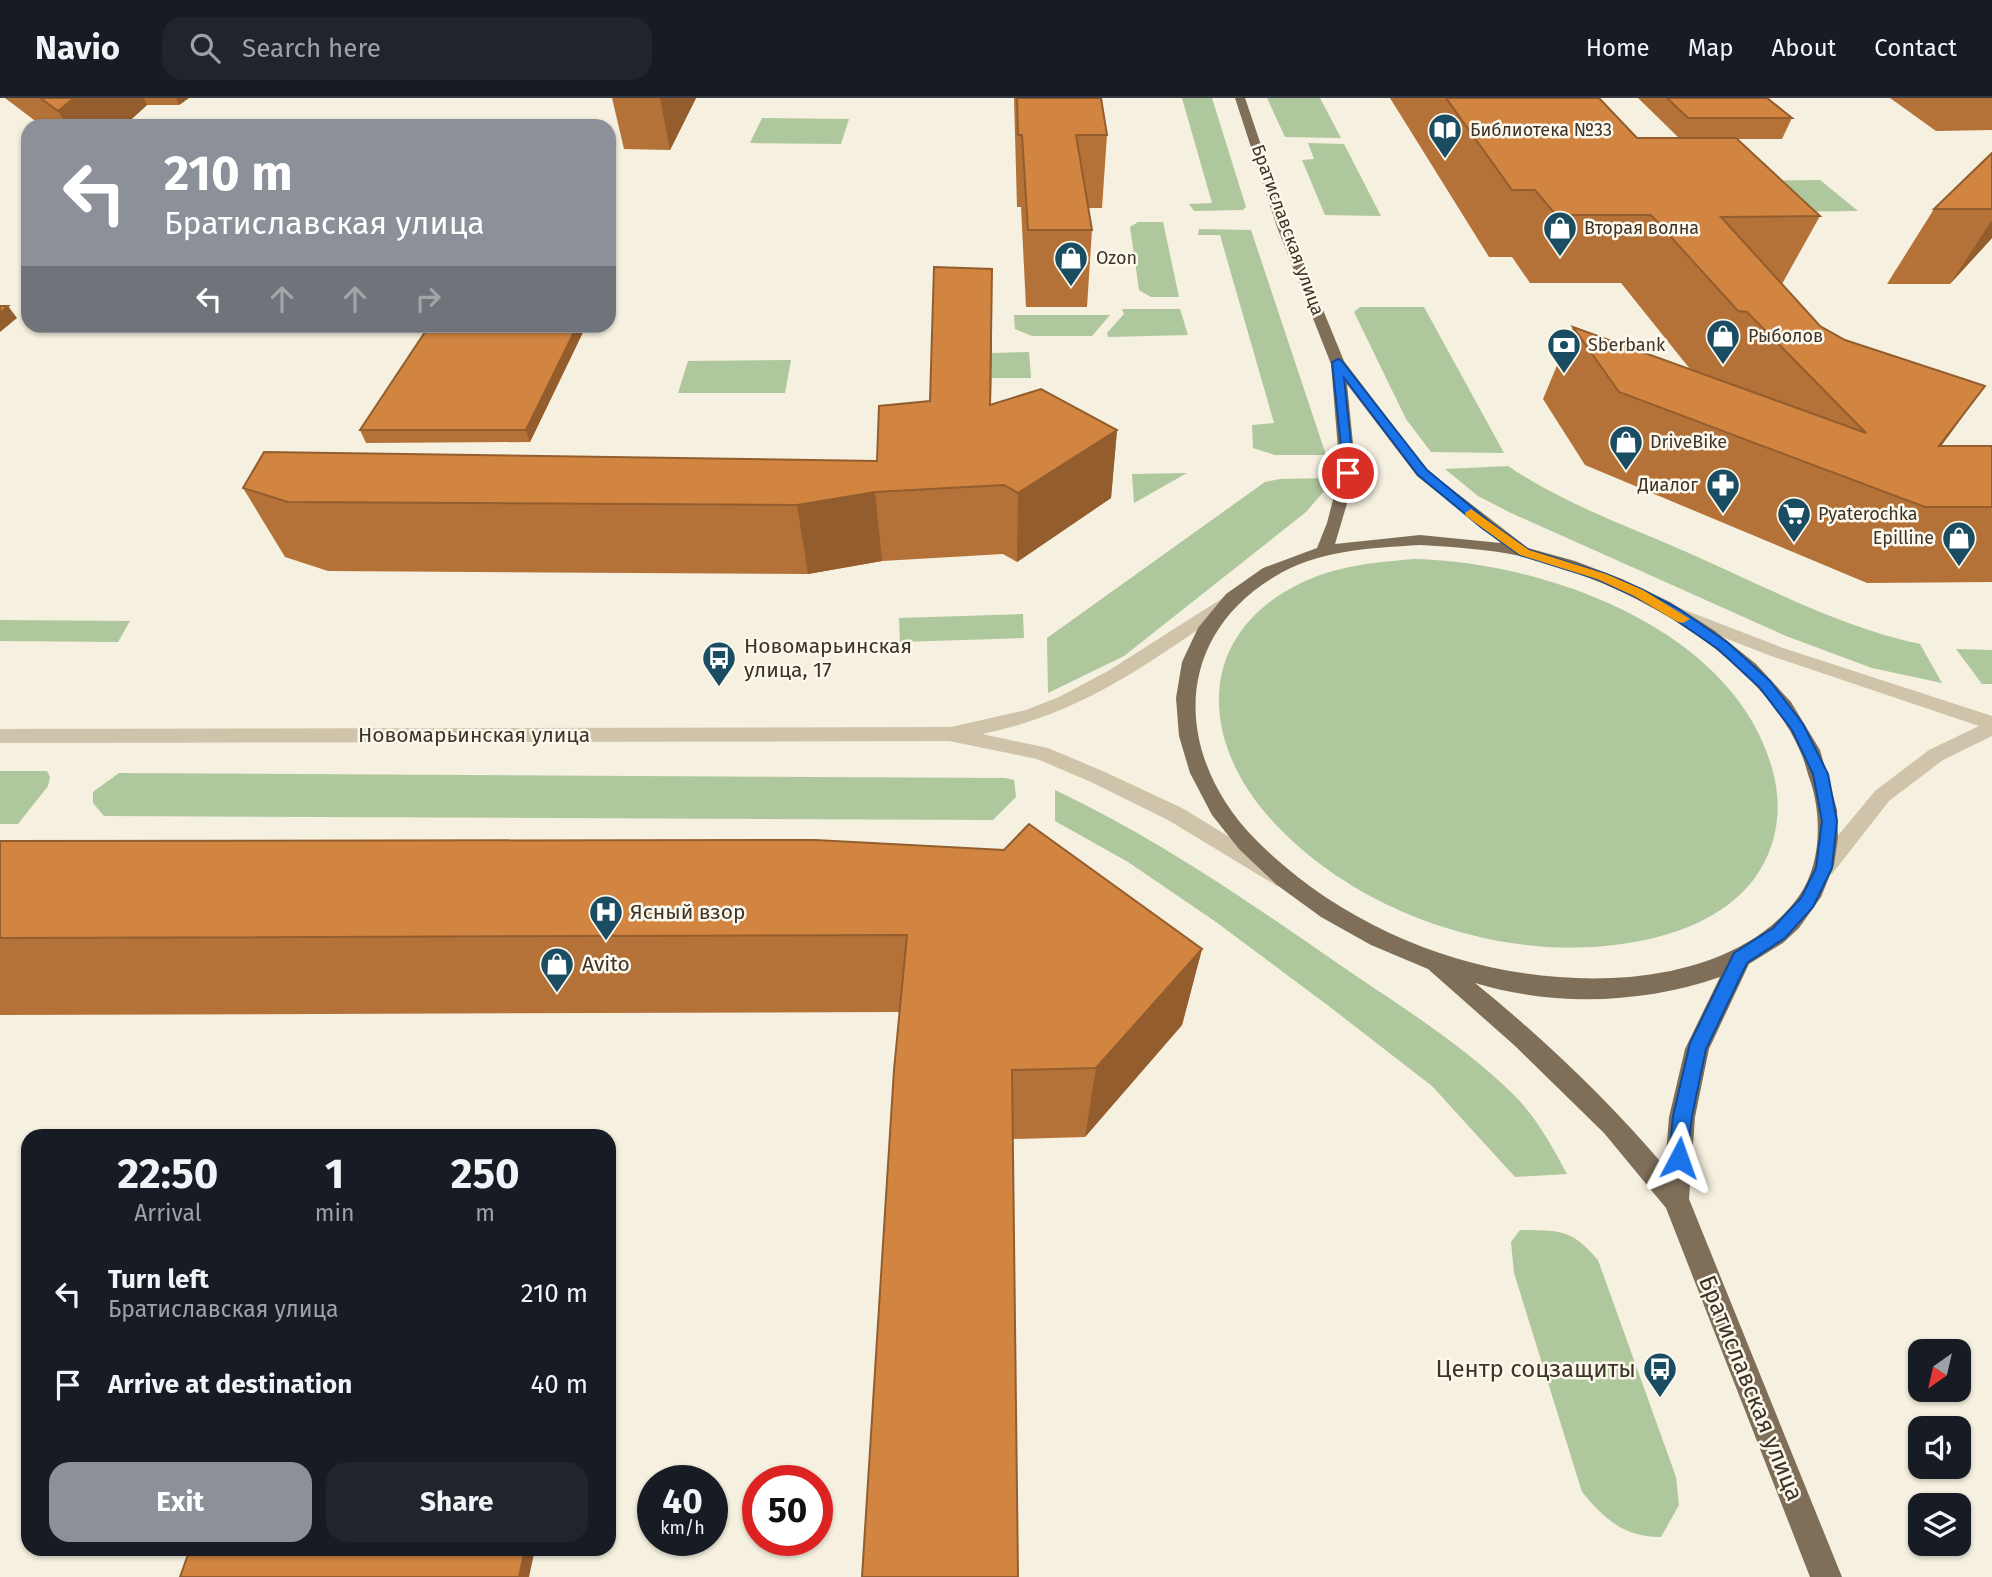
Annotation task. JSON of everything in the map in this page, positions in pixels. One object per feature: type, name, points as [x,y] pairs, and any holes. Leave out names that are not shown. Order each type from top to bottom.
[{"type":"main road","name":"Братиславская улица","points":[[1240,98],[1283,227],[1338,362],[1423,473],[1454,500],[1525,552]]},
{"type":"main road","name":"Братиславская улица","points":[[1324,551],[1335,523],[1348,473],[1338,362]]},
{"type":"main road","name":"Братиславская улица","points":[[1420,540],[1472,543],[1525,552],[1601,576],[1674,612],[1723,646],[1756,677],[1798,728],[1820,774],[1829,821],[1824,868],[1807,902],[1779,933],[1741,958],[1689,978],[1630,988],[1565,988],[1497,978],[1431,960],[1343,920],[1305,894],[1246,842],[1206,787],[1186,732],[1184,681],[1199,637],[1229,600],[1271,571],[1324,551],[1370,542],[1420,540]]},
{"type":"main road","name":"Братиславская улица","points":[[1676,1199],[1682,1116],[1697,1049],[1741,958]]},
{"type":"main road","name":"Братиславская улица","points":[[1431,960],[1523,1037],[1613,1125],[1676,1199],[1826,1577]]},
{"type":"street","name":"Новомарьинская улица","points":[[0,736],[949,734],[1014,721],[1064,702],[1113,677],[1229,600]]},
{"type":"street","points":[[1674,612],[1790,656],[1992,725]]},
{"type":"street","points":[[1824,868],[1882,796],[1936,755],[1992,725]]},
{"type":"street","name":"Новомарьинская улица","points":[[949,734],[1041,753],[1098,777],[1175,814],[1305,894]]},
{"type":"green space","points":[[1182,98],[1212,98],[1246,207],[1243,210],[1194,211],[1189,204],[1212,203]]},
{"type":"green space","points":[[1267,98],[1320,98],[1341,138],[1285,137]]},
{"type":"green space","points":[[762,118],[849,119],[841,144],[750,143]]},
{"type":"green space","points":[[1308,143],[1344,144],[1381,216],[1325,215],[1302,160],[1314,159]]},
{"type":"green space","points":[[1820,180],[1858,211],[1774,212],[1739,181]]},
{"type":"green space","points":[[1138,222],[1163,222],[1179,297],[1151,297],[1139,290],[1130,227]]},
{"type":"green space","points":[[1199,229],[1251,230],[1326,455],[1275,455],[1253,448],[1252,425],[1274,423],[1220,235],[1198,235]]},
{"type":"green space","points":[[1360,307],[1424,307],[1504,453],[1431,452],[1406,419],[1354,312]]},
{"type":"green space","points":[[1122,309],[1180,309],[1188,335],[1108,337],[1107,333],[1124,314]]},
{"type":"green space","points":[[1014,315],[1110,315],[1092,336],[1032,336],[1015,329]]},
{"type":"green space","points":[[1029,352],[1031,378],[992,378],[992,353]]},
{"type":"green space","points":[[791,360],[785,393],[678,393],[688,361]]},
{"type":"green space","points":[[1508,466],[1574,503],[1804,605],[1890,637],[1920,644],[1942,683],[1872,668],[1786,636],[1511,513],[1478,496],[1445,469]]},
{"type":"green space","points":[[1187,473],[1134,503],[1132,474]]},
{"type":"green space","points":[[1330,478],[1325,490],[1306,512],[1124,656],[1048,693],[1047,638],[1265,482]]},
{"type":"green space","points":[[1415,559],[1467,563],[1522,574],[1577,590],[1630,613],[1679,643],[1720,679],[1753,722],[1776,786],[1777,814],[1773,842],[1762,867],[1741,893],[1711,916],[1659,937],[1622,944],[1575,948],[1526,945],[1477,936],[1430,922],[1384,903],[1341,879],[1302,850],[1268,816],[1245,785],[1229,754],[1221,721],[1219,690],[1226,659],[1241,631],[1266,605],[1313,578],[1356,566]]},
{"type":"green space","points":[[1023,614],[1024,638],[900,642],[899,618]]},
{"type":"green space","points":[[0,620],[130,621],[118,642],[0,641]]},
{"type":"green space","points":[[1956,649],[1992,650],[1992,684],[1982,684]]},
{"type":"green space","points":[[0,771],[47,771],[50,777],[48,786],[18,824],[0,824]]},
{"type":"green space","points":[[119,773],[1005,778],[1014,780],[1016,797],[993,820],[104,816],[93,803],[93,792]]},
{"type":"green space","points":[[1055,790],[1194,867],[1447,1038],[1522,1104],[1543,1132],[1567,1174],[1515,1177],[1432,1086],[1216,922],[1128,862],[1055,821]]},
{"type":"green space","points":[[1520,1230],[1564,1233],[1580,1242],[1598,1260],[1676,1477],[1679,1505],[1661,1537],[1636,1534],[1616,1525],[1582,1492],[1514,1273],[1511,1242]]},
{"type":"building","points":[[40,98],[74,98],[58,111]]},
{"type":"building","points":[[1017,98],[1101,98],[1107,135],[1076,135],[1092,230],[1028,230]]},
{"type":"building","points":[[1446,98],[1599,98],[1637,138],[1736,138],[1820,216],[1721,217],[1820,326],[1845,340],[1985,386],[1939,446],[1992,446],[1992,507],[1925,507],[1619,392],[1573,327],[1866,433],[1747,312],[1738,311],[1651,215],[1556,215],[1535,190],[1512,190]]},
{"type":"building","points":[[1667,98],[1767,98],[1792,118],[1688,118]]},
{"type":"building","points":[[1992,153],[1992,209],[1934,209]]},
{"type":"building","points":[[934,267],[992,269],[990,405],[1041,389],[1117,430],[1018,493],[1004,485],[875,492],[797,505],[288,502],[243,488],[264,452],[877,461],[879,406],[930,401]]},
{"type":"building","points":[[424,333],[574,333],[526,430],[360,430]]},
{"type":"building","points":[[1029,824],[1202,949],[1096,1068],[1012,1070],[1018,1577],[862,1577],[894,1070],[907,935],[0,938],[0,841],[815,840],[1004,850]]},
{"type":"building","points":[[188,1556],[524,1556],[519,1577],[180,1577]]},
{"type":"slow traffic","points":[[1471,513],[1525,552],[1601,576],[1639,593],[1683,619]]},
{"type":"place","name":"Библиотека №33","points":[[1445,160]]},
{"type":"place","name":"Вторая волна","points":[[1560,258]]},
{"type":"place","name":"Ozon","points":[[1071,288]]},
{"type":"place","name":"Рыболов","points":[[1723,366]]},
{"type":"place","name":"Sberbank","points":[[1564,375]]},
{"type":"place","name":"DriveBike","points":[[1626,472]]},
{"type":"place","name":"Диалог","points":[[1723,515]]},
{"type":"place","name":"Pyaterochka","points":[[1794,544]]},
{"type":"place","name":"Epilline","points":[[1959,568]]},
{"type":"place","name":"Новомарьинская улица, 17","points":[[719,688]]},
{"type":"place","name":"Ясный взор","points":[[606,942]]},
{"type":"place","name":"Avito","points":[[557,994]]},
{"type":"place","name":"Центр соцзащиты","points":[[1660,1399]]},
{"type":"route","points":[[1348,473],[1338,362],[1412,462],[1454,500],[1525,552],[1601,576],[1674,612],[1723,646],[1765,685],[1798,728],[1820,774],[1829,821],[1824,868],[1807,902],[1779,933],[1741,958],[1697,1049],[1682,1116],[1679,1158]]}]
